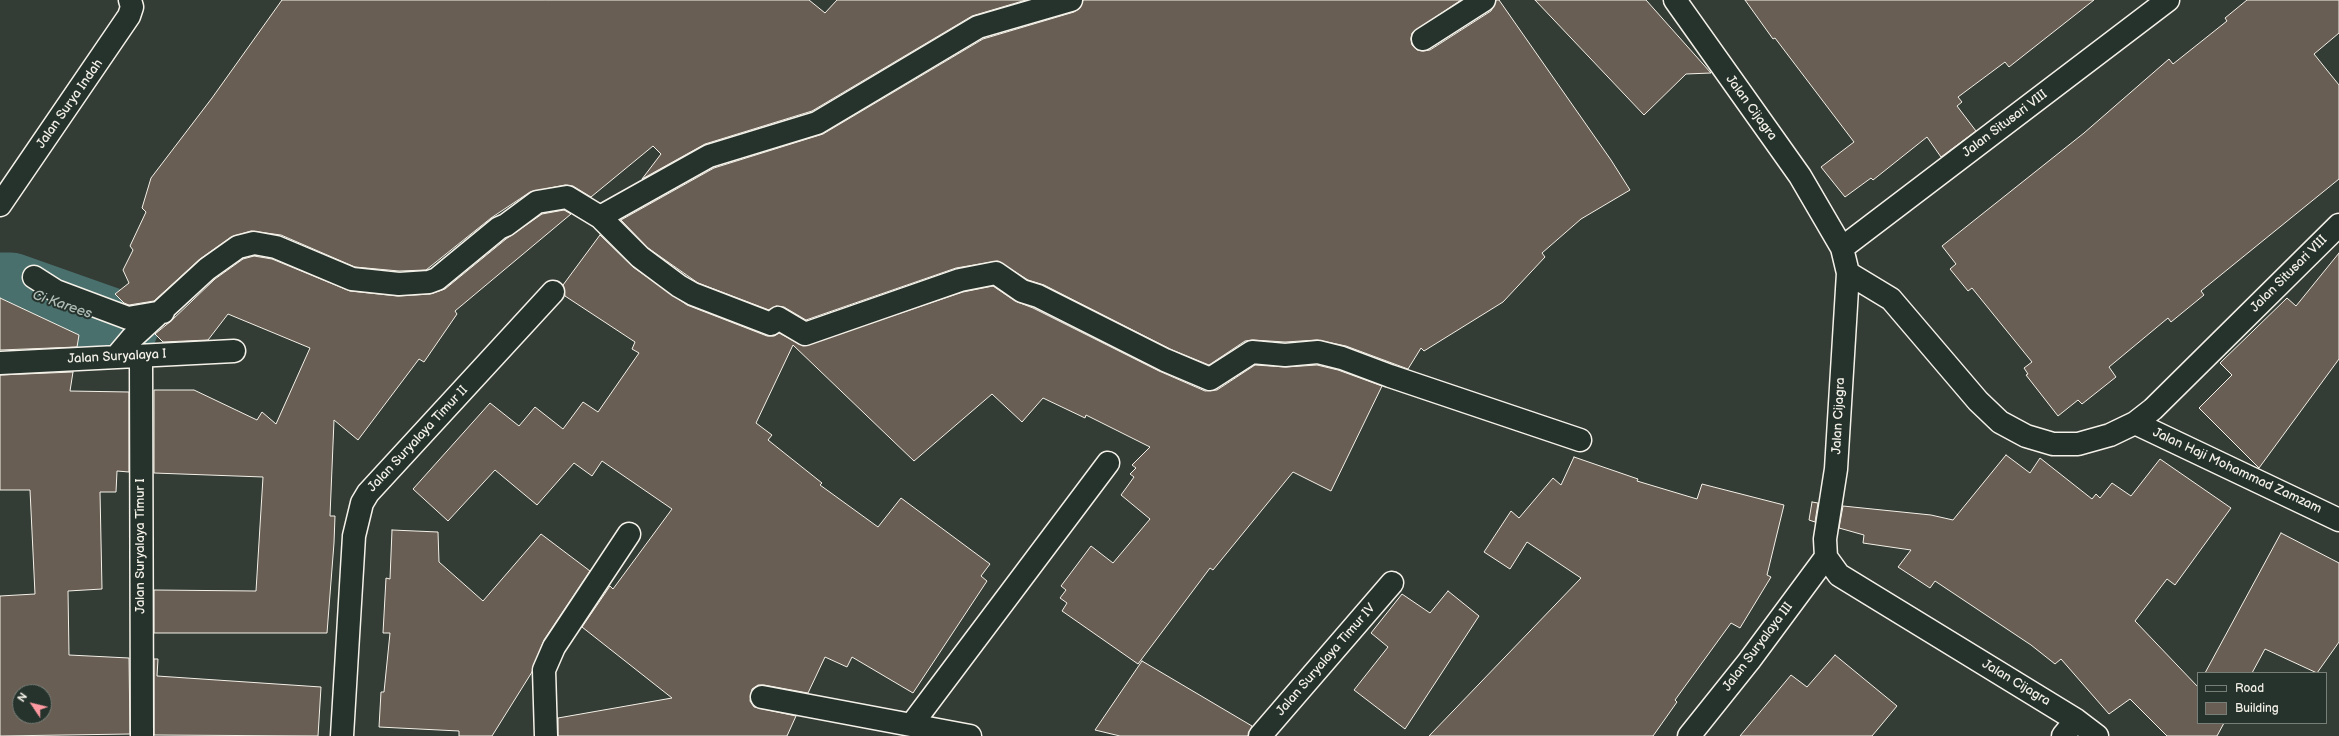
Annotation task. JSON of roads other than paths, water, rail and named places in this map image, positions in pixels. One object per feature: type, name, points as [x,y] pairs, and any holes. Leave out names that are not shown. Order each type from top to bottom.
[{"type":"street","name":"Jalan Surya Indah","points":[[0,205],[130,16],[132,7],[130,0]]},
{"type":"street","points":[[600,217],[709,156],[817,123],[978,27],[1071,0]]},
{"type":"street","points":[[1423,39],[1484,0]]},
{"type":"street","name":"Jalan Cijagra","points":[[1674,0],[1800,176],[1842,248],[1848,273],[1836,469],[1825,539],[1826,557],[1839,575],[2070,728],[2097,736]]},
{"type":"street","name":"Jalan Situsari VIII","points":[[1842,248],[2168,0]]},
{"type":"street","points":[[34,277],[56,291],[128,318],[146,333],[207,269],[238,248],[254,243],[276,247],[352,279],[399,284],[428,282],[437,279],[499,228],[506,225],[537,202],[567,197],[600,217],[640,257],[679,286],[700,297],[771,324],[778,318],[805,334],[960,280],[996,273],[1022,290],[1038,296],[1165,360],[1210,379],[1252,352],[1285,355],[1318,352],[1342,358],[1390,376],[1580,440]]},
{"type":"street","name":"Jalan Situsari VIII","points":[[1848,273],[1891,299],[1978,401],[2000,422],[2026,436],[2053,444],[2078,444],[2110,435],[2135,423],[2159,403],[2339,225]]},
{"type":"street","name":"Jalan Suryalaya Timur II","points":[[342,736],[354,536],[362,503],[368,492],[553,292]]},
{"type":"street","name":"Jalan Suryalaya I","points":[[0,363],[116,357],[146,333],[234,351]]},
{"type":"street","name":"Jalan Suryalaya Timur I","points":[[142,736],[146,333]]},
{"type":"street","name":"Jalan Haji Mohammad Zamzam","points":[[2135,423],[2339,520]]},
{"type":"street","points":[[912,724],[1108,463]]},
{"type":"street","points":[[546,736],[544,670],[554,648],[628,534]]},
{"type":"street","name":"Jalan Suryalaya III","points":[[1689,736],[1750,661],[1826,557]]},
{"type":"street","name":"Jalan Suryalaya Timur IV","points":[[1260,736],[1392,583]]},
{"type":"street","points":[[762,697],[970,736]]},
{"type":"waterway","name":"Ci Karees","points":[[0,287],[11,287],[124,327]]}]
